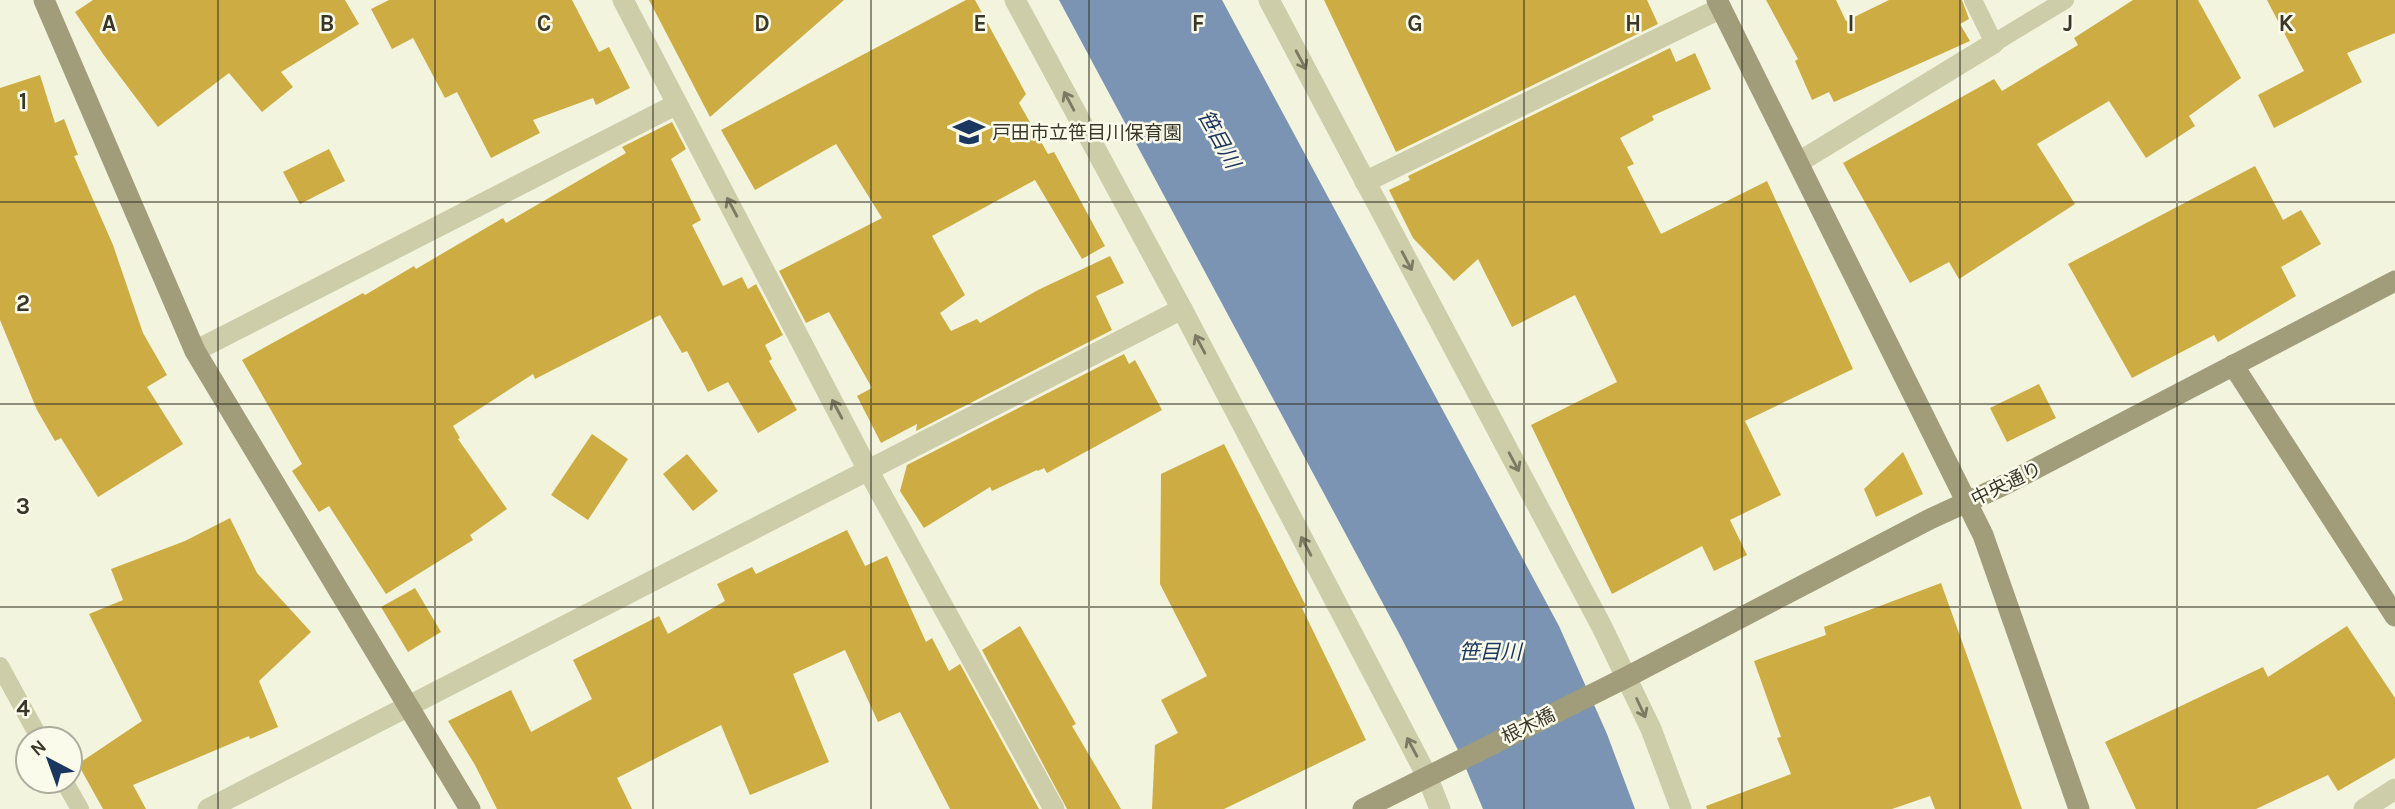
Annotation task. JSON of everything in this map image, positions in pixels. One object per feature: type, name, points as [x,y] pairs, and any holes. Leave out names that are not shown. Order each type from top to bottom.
[{"type":"street","points":[[44,0],[195,351],[470,809]]},
{"type":"street","points":[[623,0],[868,470],[1054,809]]},
{"type":"street","points":[[1015,0],[1434,772],[1440,809]]},
{"type":"street","points":[[1269,0],[1596,615],[1621,680],[1651,729],[1681,809]]},
{"type":"street","points":[[1365,182],[1719,4],[1983,535],[2079,809]]},
{"type":"street","points":[[1798,162],[1994,43]]},
{"type":"street","points":[[195,351],[677,104]]},
{"type":"street","name":"中央通り","points":[[1621,680],[2004,485],[2395,281]]},
{"type":"street","points":[[208,809],[1182,309]]},
{"type":"street","points":[[2232,365],[2395,616]]},
{"type":"street","name":"根木橋","points":[[1434,772],[1621,680]]},
{"type":"street","points":[[1363,809],[1434,772]]},
{"type":"street","points":[[2364,809],[2395,789]]},
{"type":"lane","points":[[1973,0],[1994,43],[2065,0]]},
{"type":"lane","points":[[0,666],[32,725]]},
{"type":"water","name":"笹目川","points":[[1059,0],[1222,0],[1559,626],[1607,734],[1635,809],[1483,809],[1459,752],[1402,639]]},
{"type":"building","points":[[93,0],[345,0],[359,24],[281,72],[293,87],[262,112],[229,73],[158,127],[75,12]]},
{"type":"building","points":[[389,0],[572,0],[599,52],[609,47],[630,88],[596,105],[593,98],[533,120],[540,133],[491,158],[457,92],[445,98],[413,38],[392,49],[371,9]]},
{"type":"building","points":[[649,0],[844,0],[710,117]]},
{"type":"building","points":[[966,0],[975,0],[1026,94],[1019,103],[1048,154],[1054,152],[1105,246],[1082,259],[1035,180],[932,236],[965,295],[940,313],[951,331],[977,319],[980,323],[1038,290],[1110,256],[1124,283],[1096,296],[1112,330],[916,431],[917,424],[881,443],[857,396],[872,388],[829,312],[806,323],[779,271],[882,218],[836,144],[755,190],[721,130]]},
{"type":"building","points":[[1324,0],[1647,0],[1658,24],[1396,152]]},
{"type":"building","points":[[1766,0],[1836,0],[1846,21],[1889,0],[1962,0],[1969,19],[1960,24],[1970,41],[1834,102],[1829,92],[1812,100],[1795,61],[1798,59]]},
{"type":"building","points":[[2133,0],[2198,0],[2241,78],[2189,116],[2195,126],[2146,158],[2109,101],[2037,144],[2075,204],[1959,279],[1949,262],[1910,283],[1843,163],[1994,79],[2002,91],[2078,45],[2074,38]]},
{"type":"building","points":[[2267,0],[2395,0],[2395,33],[2347,53],[2362,82],[2274,128],[2258,95],[2304,71]]},
{"type":"building","points":[[1670,48],[1676,62],[1695,53],[1711,89],[1652,116],[1654,120],[1620,138],[1634,164],[1627,167],[1661,234],[1767,181],[1853,369],[1745,421],[1781,495],[1730,520],[1747,555],[1714,571],[1702,546],[1612,594],[1531,425],[1617,382],[1575,295],[1512,327],[1478,259],[1454,281],[1413,238],[1389,190],[1410,180],[1408,176]]},
{"type":"building","points":[[40,75],[55,123],[64,119],[78,155],[74,156],[113,245],[143,333],[167,375],[147,387],[183,444],[98,497],[61,438],[55,441],[37,410],[0,320],[0,88]]},
{"type":"building","points":[[672,122],[686,149],[671,159],[701,220],[692,225],[723,286],[742,277],[748,289],[756,284],[783,335],[765,345],[772,359],[769,361],[797,410],[758,433],[728,382],[708,392],[687,351],[682,353],[660,315],[535,379],[533,374],[453,426],[460,438],[458,439],[507,509],[470,535],[473,540],[386,594],[329,506],[319,512],[292,471],[302,464],[242,360],[414,266],[416,269],[503,218],[506,223],[626,153],[622,147]]},
{"type":"building","points":[[329,149],[345,181],[300,204],[283,172]]},
{"type":"building","points":[[2255,166],[2283,220],[2301,210],[2321,244],[2281,267],[2296,296],[2218,342],[2214,335],[2132,378],[2068,264]]},
{"type":"building","points":[[1124,354],[1129,364],[1135,360],[1162,410],[1047,473],[1044,468],[992,491],[990,487],[924,528],[900,491],[907,465]]},
{"type":"building","points":[[2039,384],[2056,418],[2007,442],[1990,408]]},
{"type":"building","points":[[592,434],[628,459],[588,520],[551,495]]},
{"type":"building","points":[[1224,444],[1306,606],[1302,608],[1366,740],[1224,809],[1152,809],[1155,745],[1178,733],[1161,700],[1207,676],[1160,584],[1161,474]]},
{"type":"building","points":[[1903,452],[1923,494],[1876,517],[1864,489]]},
{"type":"building","points":[[687,454],[718,491],[693,511],[663,474]]},
{"type":"building","points":[[230,518],[257,573],[311,632],[259,681],[278,727],[250,739],[249,736],[133,785],[146,809],[103,809],[84,775],[84,760],[142,721],[89,614],[123,600],[111,569],[185,541]]},
{"type":"building","points":[[847,530],[865,566],[887,556],[926,642],[932,638],[949,671],[960,664],[1039,809],[950,809],[900,712],[878,722],[845,650],[793,674],[829,762],[750,795],[721,725],[617,778],[632,809],[497,809],[475,765],[448,721],[511,690],[531,732],[592,699],[573,660],[659,616],[668,634],[725,601],[717,584],[752,567],[756,574]]},
{"type":"building","points":[[1941,583],[2022,809],[1935,809],[1930,796],[1892,809],[1707,809],[1706,806],[1791,774],[1777,738],[1781,737],[1754,661],[1826,635],[1824,627]]},
{"type":"building","points":[[415,588],[441,632],[408,652],[381,607]]},
{"type":"building","points":[[1020,626],[1076,724],[1072,726],[1121,809],[1067,809],[982,650]]},
{"type":"building","points":[[2347,626],[2395,698],[2395,758],[2338,791],[2328,775],[2256,809],[2136,809],[2105,742],[2263,667],[2268,677]]},
{"type":"place","name":"戸田市立笹目川保育園","points":[[969,132]]}]
